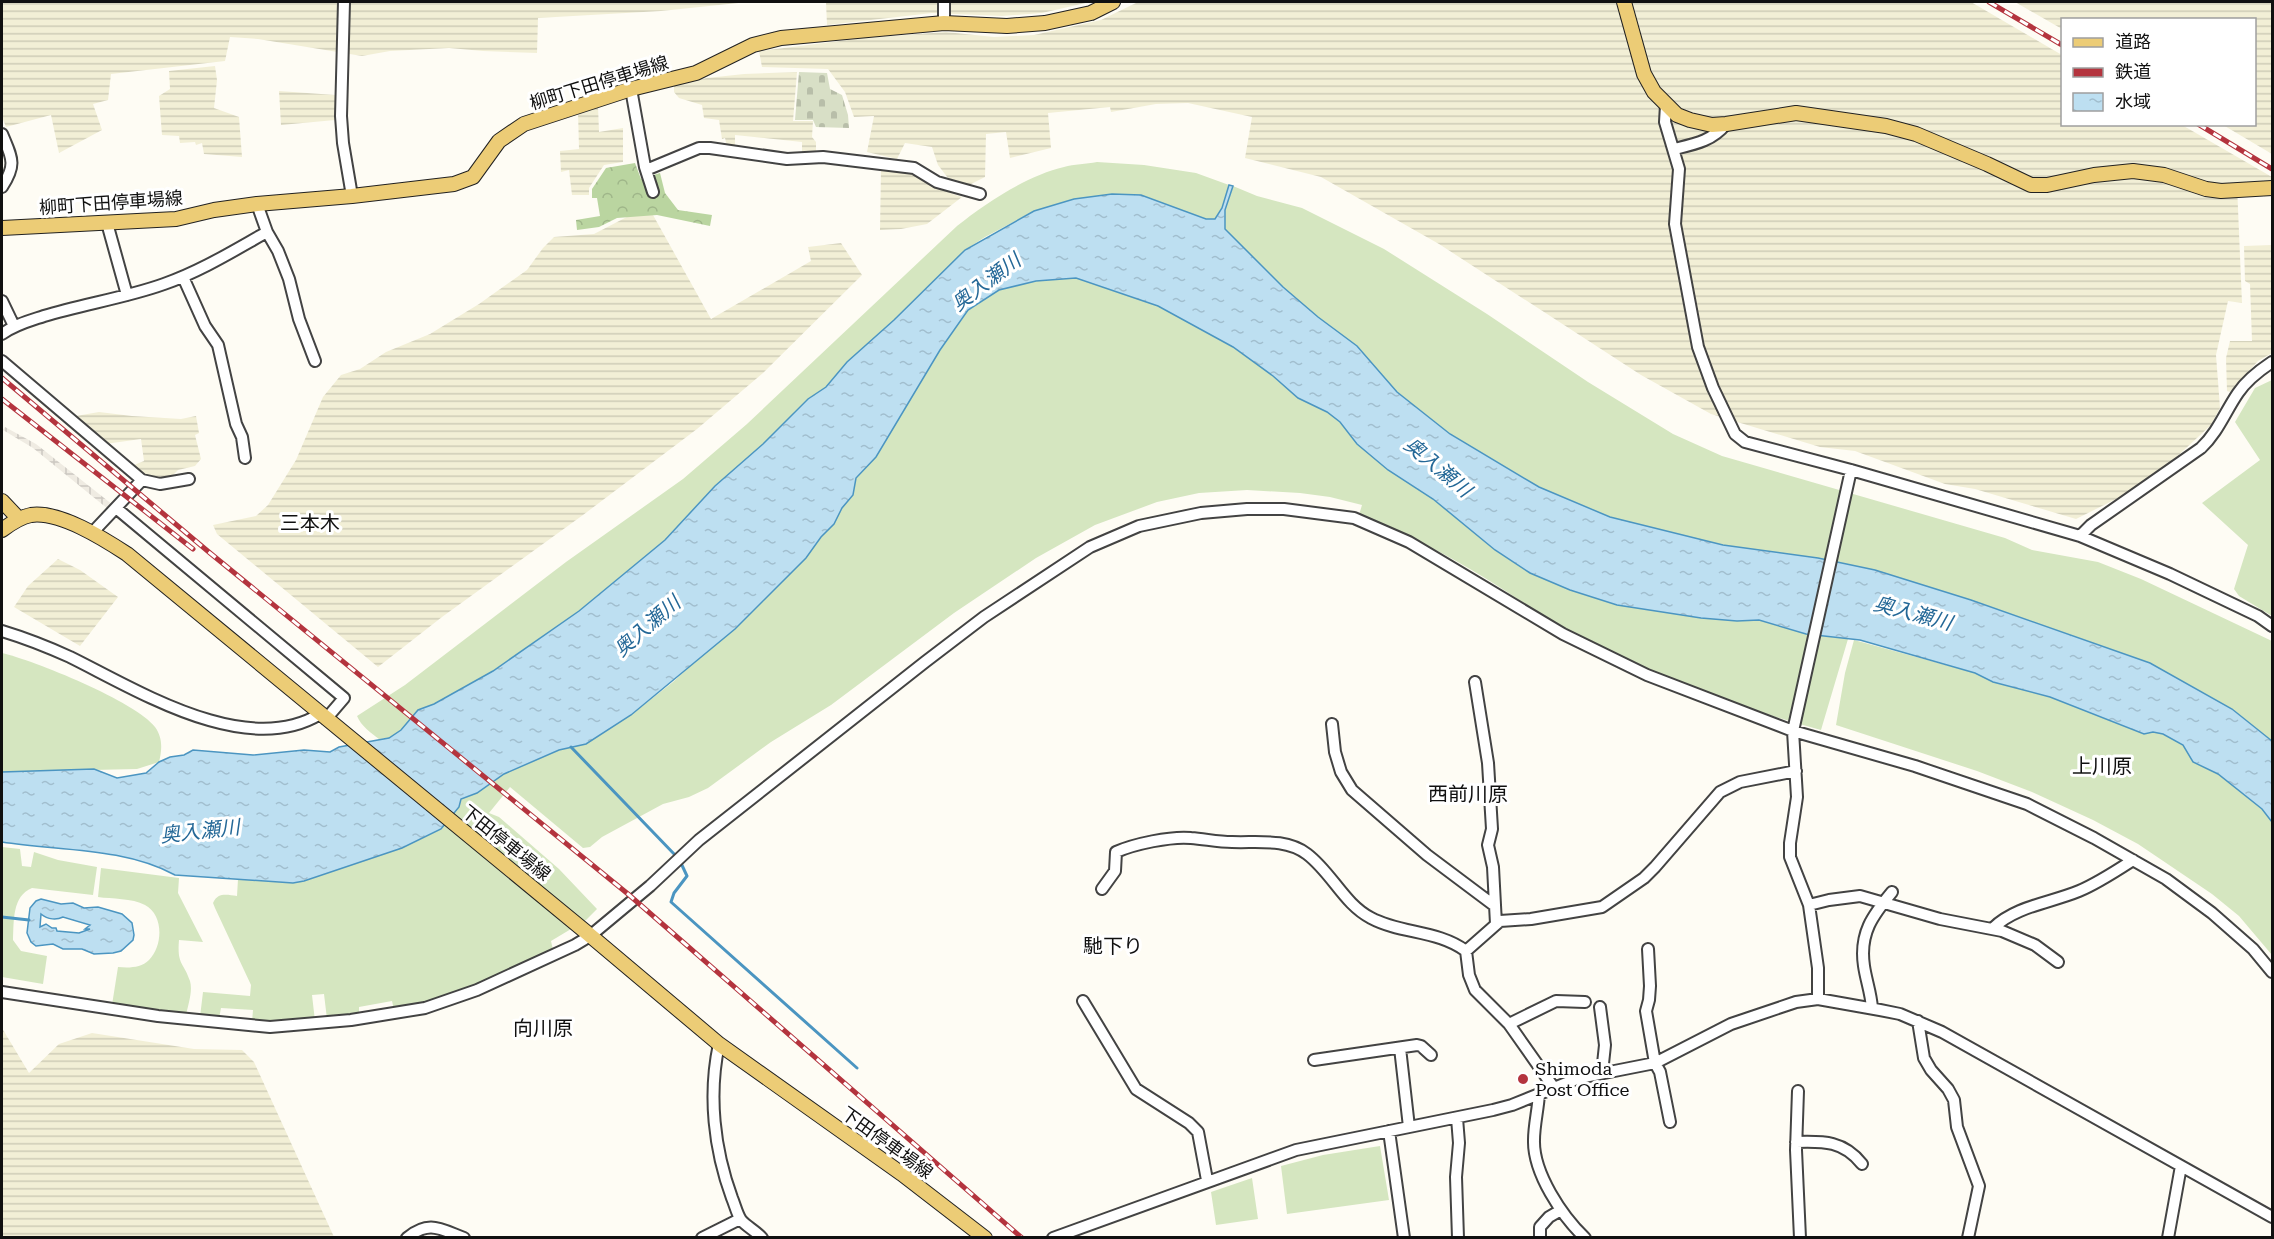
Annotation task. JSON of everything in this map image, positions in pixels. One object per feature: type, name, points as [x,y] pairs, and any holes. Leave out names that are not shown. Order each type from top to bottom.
[{"type":"main road","name":"柳町下田停車場線","points":[[2,228],[176,219],[214,210],[257,204],[454,184],[473,177],[500,141],[524,124],[631,89],[696,73],[753,45],[781,38],[944,23],[1007,26],[1045,22],[1091,13],[1113,2]]},
{"type":"main road","points":[[1624,2],[1644,74],[1654,92],[1677,115],[1690,120],[1712,125],[1796,113],[1886,126],[1917,134],[2031,185],[2047,185],[2094,175],[2133,171],[2164,175],[2221,191],[2272,188]]},
{"type":"main road","points":[[2,501],[19,519],[2,530]]},
{"type":"main road","name":"下田停車場線","points":[[19,519],[30,515],[41,515],[92,533],[127,554],[719,1044],[902,1174],[985,1238]]},
{"type":"street","points":[[344,2],[341,116],[352,196]]},
{"type":"street","points":[[944,2],[944,23]]},
{"type":"street","points":[[631,89],[652,192]]},
{"type":"street","points":[[1666,105],[1665,122],[1679,169],[1675,224],[1698,346],[1713,388],[1735,434],[1745,442],[2080,536],[2170,574],[2258,616],[2272,626]]},
{"type":"street","points":[[1674,148],[1705,141],[1726,124]]},
{"type":"street","points":[[2,134],[13,164],[2,187]]},
{"type":"street","points":[[646,170],[699,148],[711,148],[787,159],[823,157],[914,168],[937,182],[980,194]]},
{"type":"street","points":[[257,204],[289,279],[299,320],[315,361]]},
{"type":"street","points":[[107,223],[127,295]]},
{"type":"street","points":[[2,334],[14,326],[69,308],[127,295],[183,277],[267,232]]},
{"type":"street","points":[[183,277],[205,326],[218,345],[236,424],[242,436],[245,458]]},
{"type":"street","points":[[2,301],[14,326]]},
{"type":"street","points":[[2,361],[142,480],[160,484],[189,479]]},
{"type":"street","points":[[2080,536],[2091,525],[2201,448],[2212,437],[2238,393],[2272,362]]},
{"type":"street","points":[[1818,999],[1818,968],[1809,905],[1790,857],[1797,797],[1794,728],[1850,473]]},
{"type":"street","points":[[92,533],[142,480]]},
{"type":"street","points":[[2,630],[70,657],[154,699],[223,725],[255,729],[327,720],[344,698],[116,508]]},
{"type":"street","points":[[2,992],[158,1016],[270,1027],[351,1020],[425,1008],[477,990],[575,945],[650,886],[699,840],[984,617],[1090,547],[1139,526],[1201,513],[1246,509],[1284,509],[1354,518],[1409,542],[1573,639],[1647,675],[1794,728],[2018,801],[2094,838],[2166,879],[2212,913],[2253,949],[2272,972]]},
{"type":"street","points":[[1476,682],[1488,763],[1492,829],[1488,845],[1493,867],[1496,924]]},
{"type":"street","points":[[1332,724],[1335,752],[1341,772],[1352,790],[1427,855],[1495,906]]},
{"type":"street","points":[[1466,951],[1500,921],[1531,919],[1602,908],[1644,878],[1720,792],[1740,782],[1796,771]]},
{"type":"street","points":[[1102,889],[1115,872],[1116,852],[1130,845],[1188,837],[1230,842],[1278,843],[1295,847],[1307,854],[1327,872],[1349,901],[1374,920],[1442,938],[1457,944],[1466,951],[1469,975],[1475,990],[1509,1024],[1554,1088]]},
{"type":"street","points":[[1993,927],[2014,913],[2080,890],[2133,860]]},
{"type":"street","points":[[1872,1008],[1864,968],[1864,942],[1871,918],[1892,892]]},
{"type":"street","points":[[1809,905],[1860,896],[1940,919],[1993,927],[2036,945],[2058,962]]},
{"type":"street","points":[[1648,949],[1650,993],[1646,1011],[1654,1063],[1660,1072],[1670,1122]]},
{"type":"street","points":[[1053,1238],[1207,1180],[1296,1150],[1512,1105],[1579,1078],[1654,1063],[1740,1021],[1796,1002],[1818,999],[1900,1014],[1942,1032],[2272,1217]]},
{"type":"street","points":[[1083,1001],[1136,1089],[1198,1131],[1207,1180]]},
{"type":"street","points":[[1509,1024],[1556,1001],[1586,1002]]},
{"type":"street","points":[[1600,1007],[1605,1045],[1602,1072]]},
{"type":"street","points":[[1918,1021],[1924,1058],[1931,1070],[1948,1089],[1953,1100],[1957,1127],[1979,1186],[1968,1238]]},
{"type":"street","points":[[719,1044],[716,1057],[715,1135],[723,1169],[740,1219],[762,1238]]},
{"type":"street","points":[[1314,1060],[1416,1045],[1421,1046],[1431,1055]]},
{"type":"street","points":[[1400,1048],[1409,1127]]},
{"type":"street","points":[[1798,1091],[1796,1142],[1800,1238]]},
{"type":"street","points":[[1539,1094],[1534,1142],[1542,1177],[1561,1210],[1585,1238]]},
{"type":"street","points":[[1457,1118],[1458,1238]]},
{"type":"street","points":[[1389,1131],[1404,1238]]},
{"type":"street","points":[[1796,1142],[1810,1141],[1839,1145],[1853,1152],[1862,1164]]},
{"type":"street","points":[[2168,1238],[2181,1166]]},
{"type":"street","points":[[1540,1238],[1540,1227],[1549,1217],[1561,1210]]},
{"type":"street","points":[[702,1238],[740,1219]]},
{"type":"street","points":[[407,1238],[418,1229],[427,1226],[436,1227],[464,1238]]},
{"type":"shaded area","points":[[2,2],[748,2],[661,11],[538,18],[537,53],[449,48],[390,51],[362,56],[258,39],[230,37],[225,61],[111,74],[108,100],[93,104],[102,130],[59,153],[51,115],[6,127],[2,117]]},
{"type":"shaded area","points":[[826,2],[1090,2],[1042,13],[1002,16],[932,13],[827,25]]},
{"type":"shaded area","points":[[1138,2],[1971,2],[2061,54],[2061,126],[2184,126],[2272,177],[2272,182],[2237,185],[2242,303],[2228,301],[2216,355],[2220,408],[2211,425],[2171,462],[2120,497],[2076,519],[1975,489],[1945,484],[1855,451],[1820,447],[1711,414],[1641,375],[1439,244],[1321,177],[1245,158],[1252,117],[1188,103],[1156,104],[1111,112],[1110,107],[1048,113],[1051,148],[1010,158],[1006,132],[986,134],[985,177],[969,185],[951,182],[938,165],[932,147],[905,143],[897,159],[867,152],[874,116],[854,117],[845,92],[828,69],[762,67],[759,51],[864,38],[946,32],[994,37],[1034,35],[1101,20]]},
{"type":"shaded area","points":[[2015,2],[2272,2],[2272,154],[2225,126],[2256,126],[2256,18],[2061,18],[2061,28]]},
{"type":"shaded area","points":[[215,66],[217,80],[214,108],[239,117],[242,157],[204,154],[202,143],[196,145],[195,142],[180,143],[179,136],[162,135],[159,96],[170,89],[169,71]]},
{"type":"shaded area","points":[[797,72],[793,121],[813,121],[812,137],[816,142],[816,151],[802,153],[802,142],[735,135],[735,147],[727,146],[725,138],[722,139],[719,120],[704,118],[702,105],[679,98],[674,92],[674,85],[707,78]]},
{"type":"shaded area","points":[[279,91],[335,95],[335,120],[281,125]]},
{"type":"shaded area","points":[[598,106],[599,132],[623,128],[623,162],[604,165],[589,188],[589,195],[572,195],[569,170],[561,172],[560,151],[579,149],[578,111]]},
{"type":"shaded area","points":[[881,169],[911,172],[962,197],[927,224],[880,230]]},
{"type":"shaded area","points":[[648,206],[711,319],[811,261],[808,247],[841,243],[862,275],[763,373],[697,429],[442,617],[378,667],[217,534],[213,525],[256,516],[268,505],[296,460],[323,397],[341,375],[360,369],[386,352],[430,334],[479,304],[527,270],[554,237],[594,234]]},
{"type":"shaded area","points":[[2272,234],[2272,353],[2258,361],[2230,392],[2227,391],[2226,358],[2230,341],[2252,341],[2250,284],[2245,281],[2244,246],[2271,245]]},
{"type":"shaded area","points":[[99,412],[181,419],[196,416],[199,433],[195,435],[201,459],[195,466],[178,470],[172,476],[160,479],[150,478],[134,465],[144,461],[141,439],[105,444],[77,420],[76,416]]},
{"type":"shaded area","points":[[5,427],[36,444],[113,505],[108,509],[33,448],[3,430]]},
{"type":"shaded area","points":[[58,559],[80,570],[118,597],[80,646],[14,607],[28,586]]},
{"type":"shaded area","points":[[2,1028],[29,1073],[59,1044],[92,1033],[194,1049],[242,1050],[254,1062],[334,1237],[2,1237]]},
{"type":"green space","points":[[799,72],[827,73],[830,89],[842,95],[849,128],[816,127],[813,120],[795,120]]},
{"type":"green space","points":[[1097,162],[1144,165],[1196,173],[1229,185],[1222,208],[1215,219],[1206,219],[1141,195],[1074,199],[1034,211],[985,237],[965,250],[894,320],[847,362],[826,387],[808,399],[763,444],[715,486],[665,540],[579,611],[493,671],[434,704],[418,710],[401,730],[389,738],[379,739],[361,723],[357,716],[405,685],[566,562],[683,479],[747,424],[968,217],[994,199],[1036,176],[1068,166]]},
{"type":"green space","points":[[635,163],[641,179],[660,173],[665,193],[678,210],[712,215],[710,226],[657,215],[617,218],[599,227],[577,230],[576,220],[600,216],[597,198],[592,198],[592,189],[606,168]]},
{"type":"green space","points":[[1233,186],[1257,196],[1302,208],[1384,249],[1487,314],[1588,382],[1673,434],[1722,456],[2005,538],[2032,550],[2098,562],[2141,579],[2272,641],[2272,741],[2232,709],[2150,663],[1971,600],[1875,570],[1818,558],[1723,545],[1610,517],[1539,487],[1450,434],[1397,392],[1357,346],[1283,287],[1225,229],[1225,210]]},
{"type":"green space","points":[[1076,278],[1158,306],[1233,347],[1273,376],[1298,398],[1327,412],[1340,422],[1357,444],[1433,499],[1495,550],[1530,573],[1570,590],[1617,605],[1737,621],[1759,620],[1806,634],[1848,639],[1821,730],[1760,712],[1699,690],[1611,652],[1554,622],[1484,577],[1443,554],[1359,515],[1362,505],[1300,493],[1247,490],[1199,493],[1157,502],[1095,525],[1036,558],[954,613],[831,705],[771,742],[708,788],[689,797],[663,804],[602,837],[590,847],[583,848],[510,787],[489,813],[499,817],[559,869],[597,909],[586,920],[551,941],[553,950],[476,986],[435,1000],[394,1010],[392,1001],[359,1007],[359,1015],[327,1019],[324,994],[312,995],[315,1021],[252,1022],[253,1010],[221,1008],[219,1019],[200,1017],[203,992],[250,996],[251,985],[213,903],[220,896],[237,896],[238,879],[293,883],[362,861],[459,807],[461,799],[477,793],[504,774],[559,750],[586,744],[631,715],[673,682],[806,558],[834,524],[842,508],[853,495],[856,478],[876,457],[940,350],[968,310],[999,290],[1036,281]]},
{"type":"green space","points":[[2272,380],[2272,616],[2239,596],[2234,589],[2248,545],[2202,503],[2260,460],[2235,422],[2255,388]]},
{"type":"green space","points":[[1854,640],[1975,673],[1993,682],[2050,697],[2144,734],[2153,732],[2163,734],[2184,745],[2193,762],[2218,774],[2262,809],[2272,822],[2272,955],[2239,916],[2212,894],[2138,844],[2093,820],[2032,792],[1977,771],[1836,725],[1845,673]]},
{"type":"green space","points":[[2,653],[83,683],[107,694],[145,717],[155,727],[161,740],[159,762],[137,769],[2,772]]},
{"type":"green space","points":[[2,847],[20,849],[22,866],[31,867],[34,852],[58,860],[97,867],[93,895],[32,888],[25,892],[17,903],[13,940],[21,951],[47,956],[43,984],[2,977]]},
{"type":"green space","points":[[101,868],[179,878],[178,893],[203,942],[179,940],[180,959],[191,985],[186,1015],[112,1005],[118,967],[139,966],[146,963],[157,947],[159,931],[156,916],[145,905],[128,900],[98,897]]},
{"type":"green space","points":[[1380,1146],[1389,1200],[1287,1214],[1281,1166],[1323,1155]]},
{"type":"green space","points":[[1252,1178],[1258,1219],[1216,1225],[1211,1192]]},
{"type":"water","name":"奥入瀬川","points":[[1229,185],[1233,186],[1225,210],[1225,229],[1283,287],[1357,346],[1397,392],[1450,434],[1539,487],[1610,517],[1723,545],[1818,558],[1875,570],[1971,600],[2150,663],[2232,709],[2272,741],[2272,822],[2262,809],[2218,774],[2193,762],[2183,745],[2163,734],[2153,732],[2144,734],[2050,697],[1993,682],[1975,673],[1860,640],[1806,634],[1759,620],[1701,618],[1617,605],[1570,590],[1530,573],[1495,550],[1433,499],[1388,470],[1357,444],[1340,422],[1327,412],[1298,398],[1273,376],[1233,347],[1158,306],[1076,278],[1036,281],[999,290],[968,310],[940,350],[876,457],[856,478],[853,495],[842,508],[834,524],[806,558],[735,629],[631,715],[586,744],[559,750],[504,774],[477,793],[461,799],[459,807],[441,829],[402,848],[293,883],[175,875],[134,859],[90,851],[2,842],[2,772],[94,769],[117,778],[146,773],[159,762],[193,750],[253,755],[304,750],[330,752],[339,747],[389,738],[401,730],[418,710],[434,704],[493,671],[579,611],[665,540],[715,486],[763,444],[808,399],[826,387],[847,362],[894,320],[965,250],[1034,211],[1074,199],[1112,194],[1141,195],[1206,219],[1215,219],[1222,208]]},
{"type":"water","points":[[41,899],[61,904],[73,903],[84,908],[98,907],[122,914],[132,923],[133,940],[121,951],[113,953],[94,954],[82,949],[63,949],[53,944],[36,946],[31,942],[27,933],[30,908]],"holes":[[[41,914],[52,919],[63,917],[90,925],[85,929],[90,929],[79,933],[57,931],[56,928],[46,924],[40,927]]]},
{"type":"waterway","points":[[571,747],[676,856]]},
{"type":"waterway","points":[[680,861],[687,876],[674,893],[671,902],[857,1068]]},
{"type":"waterway","points":[[2,917],[29,920]]},
{"type":"railway","points":[[1989,2],[2061,44]]},
{"type":"railway","points":[[2201,126],[2272,169]]},
{"type":"railway","points":[[2,378],[210,553],[628,894],[1022,1238]]},
{"type":"railway","points":[[2,399],[193,549]]},
{"type":"place","name":"Shimoda Post Office","points":[[1523,1079]]},
{"type":"district","name":"三本木","points":[[310,523]]},
{"type":"district","name":"上川原","points":[[2102,766]]},
{"type":"district","name":"西前川原","points":[[1468,794]]},
{"type":"district","name":"馳下り","points":[[1113,946]]},
{"type":"district","name":"向川原","points":[[543,1028]]}]
